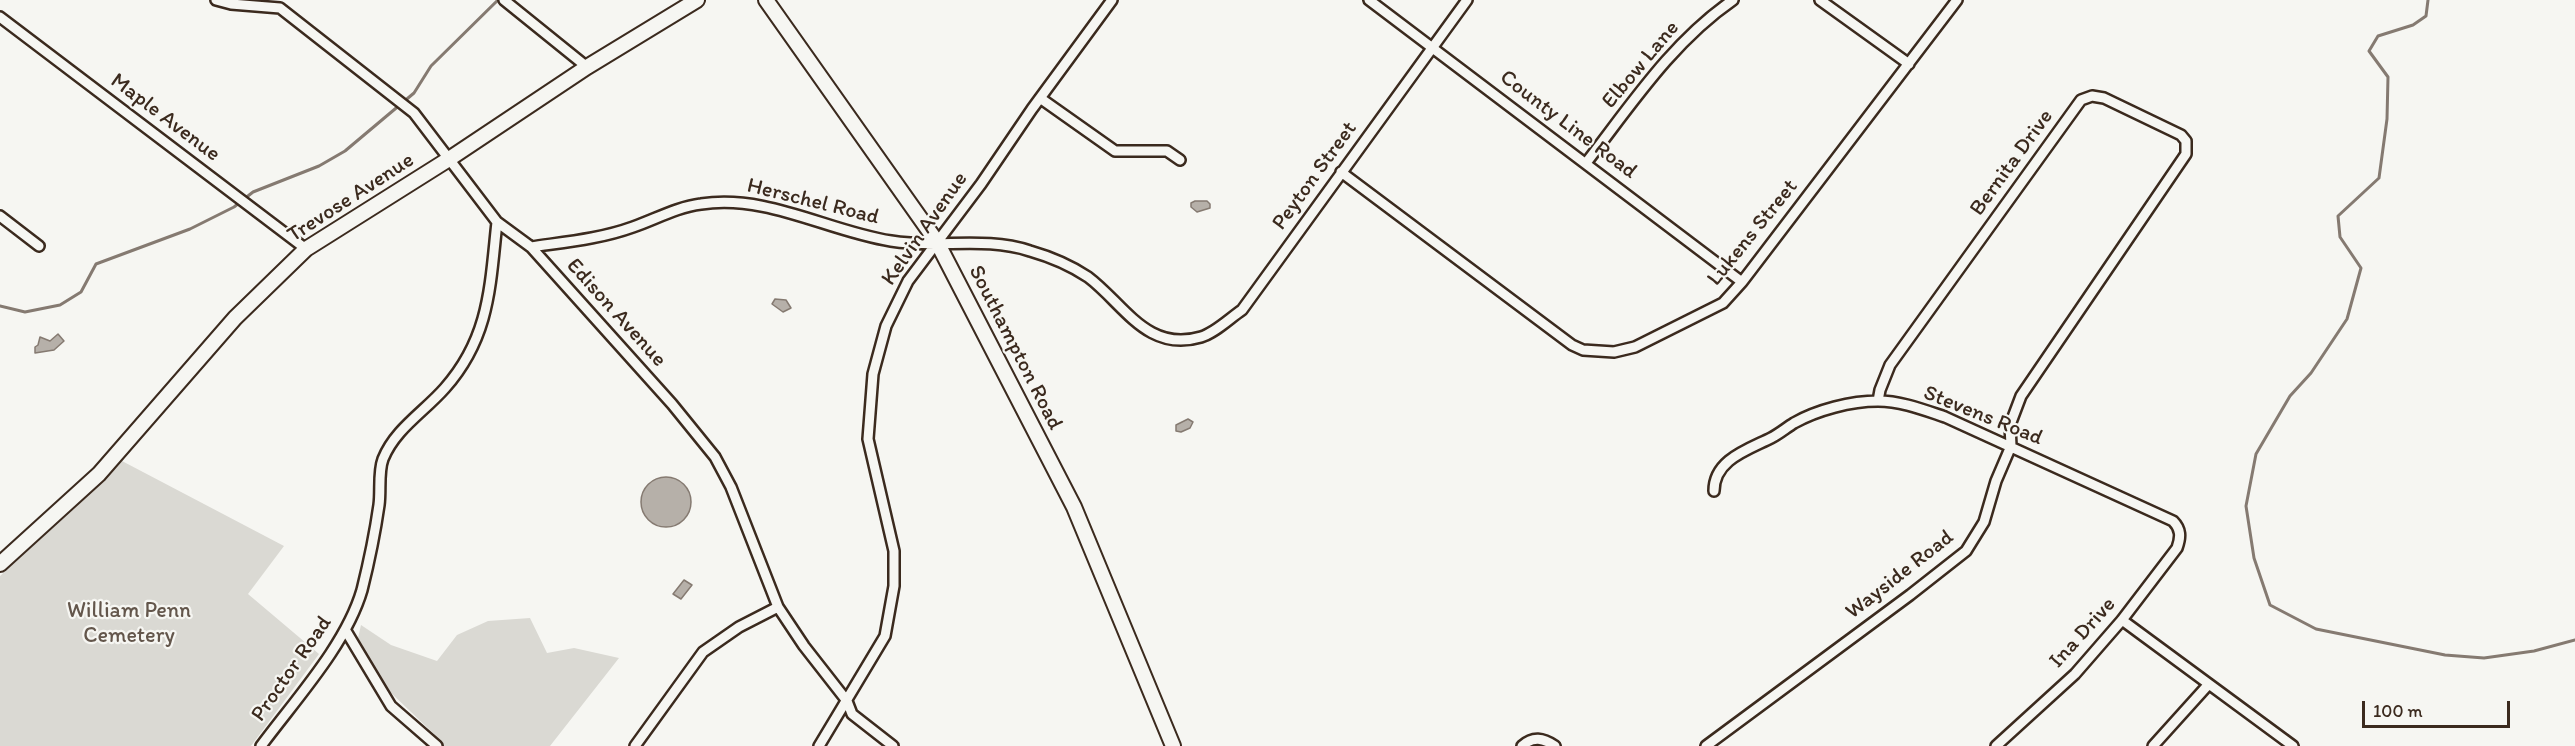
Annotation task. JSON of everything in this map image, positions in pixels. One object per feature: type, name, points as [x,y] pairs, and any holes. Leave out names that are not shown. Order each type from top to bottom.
[{"type":"street","points":[[216,0],[231,4],[280,8],[286,0]]},
{"type":"street","name":"Trevose Avenue","points":[[0,564],[99,474],[235,318],[306,249],[449,159],[587,66],[697,0]]},
{"type":"street","name":"Southampton Road","points":[[766,0],[937,242],[1074,507],[1173,746]]},
{"type":"street","name":"Kelvin Avenue","points":[[819,746],[885,636],[894,586],[894,551],[868,439],[873,374],[886,326],[908,281],[981,184],[1040,98],[1112,0]]},
{"type":"street","name":"County Line Road","points":[[1369,0],[1742,282]]},
{"type":"street","name":"Peyton Street","points":[[1170,338],[1190,340],[1204,336],[1242,310],[1467,0]]},
{"type":"street","name":"Elbow Lane","points":[[1586,163],[1668,58],[1733,0]]},
{"type":"street","points":[[1820,0],[1909,64]]},
{"type":"street","name":"Lukens Street","points":[[1341,172],[1572,345],[1583,350],[1614,352],[1635,347],[1723,303],[1742,282],[1957,0]]},
{"type":"street","points":[[505,1],[587,66]]},
{"type":"street","name":"Edison Avenue","points":[[280,8],[409,109],[497,222],[531,247],[672,404],[715,457],[730,487],[778,607],[804,646],[847,701],[852,714],[893,746]]},
{"type":"street","name":"Maple Avenue","points":[[0,17],[306,249]]},
{"type":"street","name":"Bernita Drive","points":[[1878,401],[1890,365],[2081,100],[2092,96],[2104,98],[2181,135],[2186,141],[2186,154],[2156,198]]},
{"type":"street","points":[[1040,98],[1114,151],[1167,151],[1180,160]]},
{"type":"street","name":"Wayside Road","points":[[1707,746],[1966,551],[1984,522],[1996,481],[2011,447],[2010,425],[2021,396],[2156,198]]},
{"type":"street","name":"Herschel Road","points":[[531,247],[607,235],[691,206],[726,201],[770,207],[890,241],[915,244],[1002,243],[1049,257],[1089,278],[1140,327],[1156,335],[1170,338]]},
{"type":"street","points":[[0,216],[39,246]]},
{"type":"street","name":"Proctor Road","points":[[261,746],[346,631],[361,592],[374,538],[382,461],[398,432],[418,417],[472,352],[484,322],[497,222]]},
{"type":"street","name":"Stevens Road","points":[[1714,491],[1716,476],[1729,461],[1774,437],[1795,422],[1843,406],[1878,401],[1912,407],[1945,417],[2173,521],[2180,532]]},
{"type":"street","name":"Ina Drive","points":[[1996,746],[2075,675],[2122,620],[2177,548],[2180,532]]},
{"type":"street","points":[[635,746],[703,652],[739,627],[778,607]]},
{"type":"street","points":[[2122,620],[2293,746]]},
{"type":"street","points":[[346,631],[391,706],[437,746]]},
{"type":"street","points":[[2153,746],[2208,685]]},
{"type":"street","points":[[1522,746],[1529,740],[1540,739],[1555,746]]},
{"type":"green space","name":"William Penn Cemetery","points":[[122,461],[284,546],[248,594],[319,654],[251,746],[0,746],[0,576],[74,509]]},
{"type":"green space","points":[[530,618],[547,653],[574,648],[619,658],[550,746],[425,746],[434,734],[388,690],[358,638],[361,625],[391,645],[437,661],[457,635],[488,621]]},
{"type":"shaded area","points":[[1207,201],[1210,208],[1197,212],[1191,207],[1191,203]]},
{"type":"shaded area","points":[[775,299],[786,300],[791,308],[783,312],[772,304]]},
{"type":"shaded area","points":[[58,334],[64,341],[54,350],[35,353],[40,337],[50,341]]},
{"type":"shaded area","points":[[1188,419],[1193,422],[1190,428],[1181,432],[1176,431],[1176,425]]},
{"type":"shaded area","points":[[666,477],[680,481],[687,488],[691,502],[687,516],[680,523],[666,527],[652,523],[645,516],[641,502],[645,488],[652,481]]},
{"type":"shaded area","points":[[684,580],[692,585],[681,599],[673,594]]},
{"type":"waterway","points":[[0,306],[25,312],[60,305],[81,292],[96,264],[190,229],[234,207],[253,192],[319,166],[345,151],[414,93],[431,66],[498,0]]},
{"type":"waterway","points":[[2428,0],[2426,16],[2413,25],[2378,36],[2369,51],[2388,77],[2387,119],[2379,178],[2338,216],[2340,237],[2361,268],[2347,319],[2311,373],[2290,396],[2256,454],[2246,506],[2254,558],[2270,605],[2316,629],[2445,655],[2484,658],[2534,651],[2575,640]]}]
